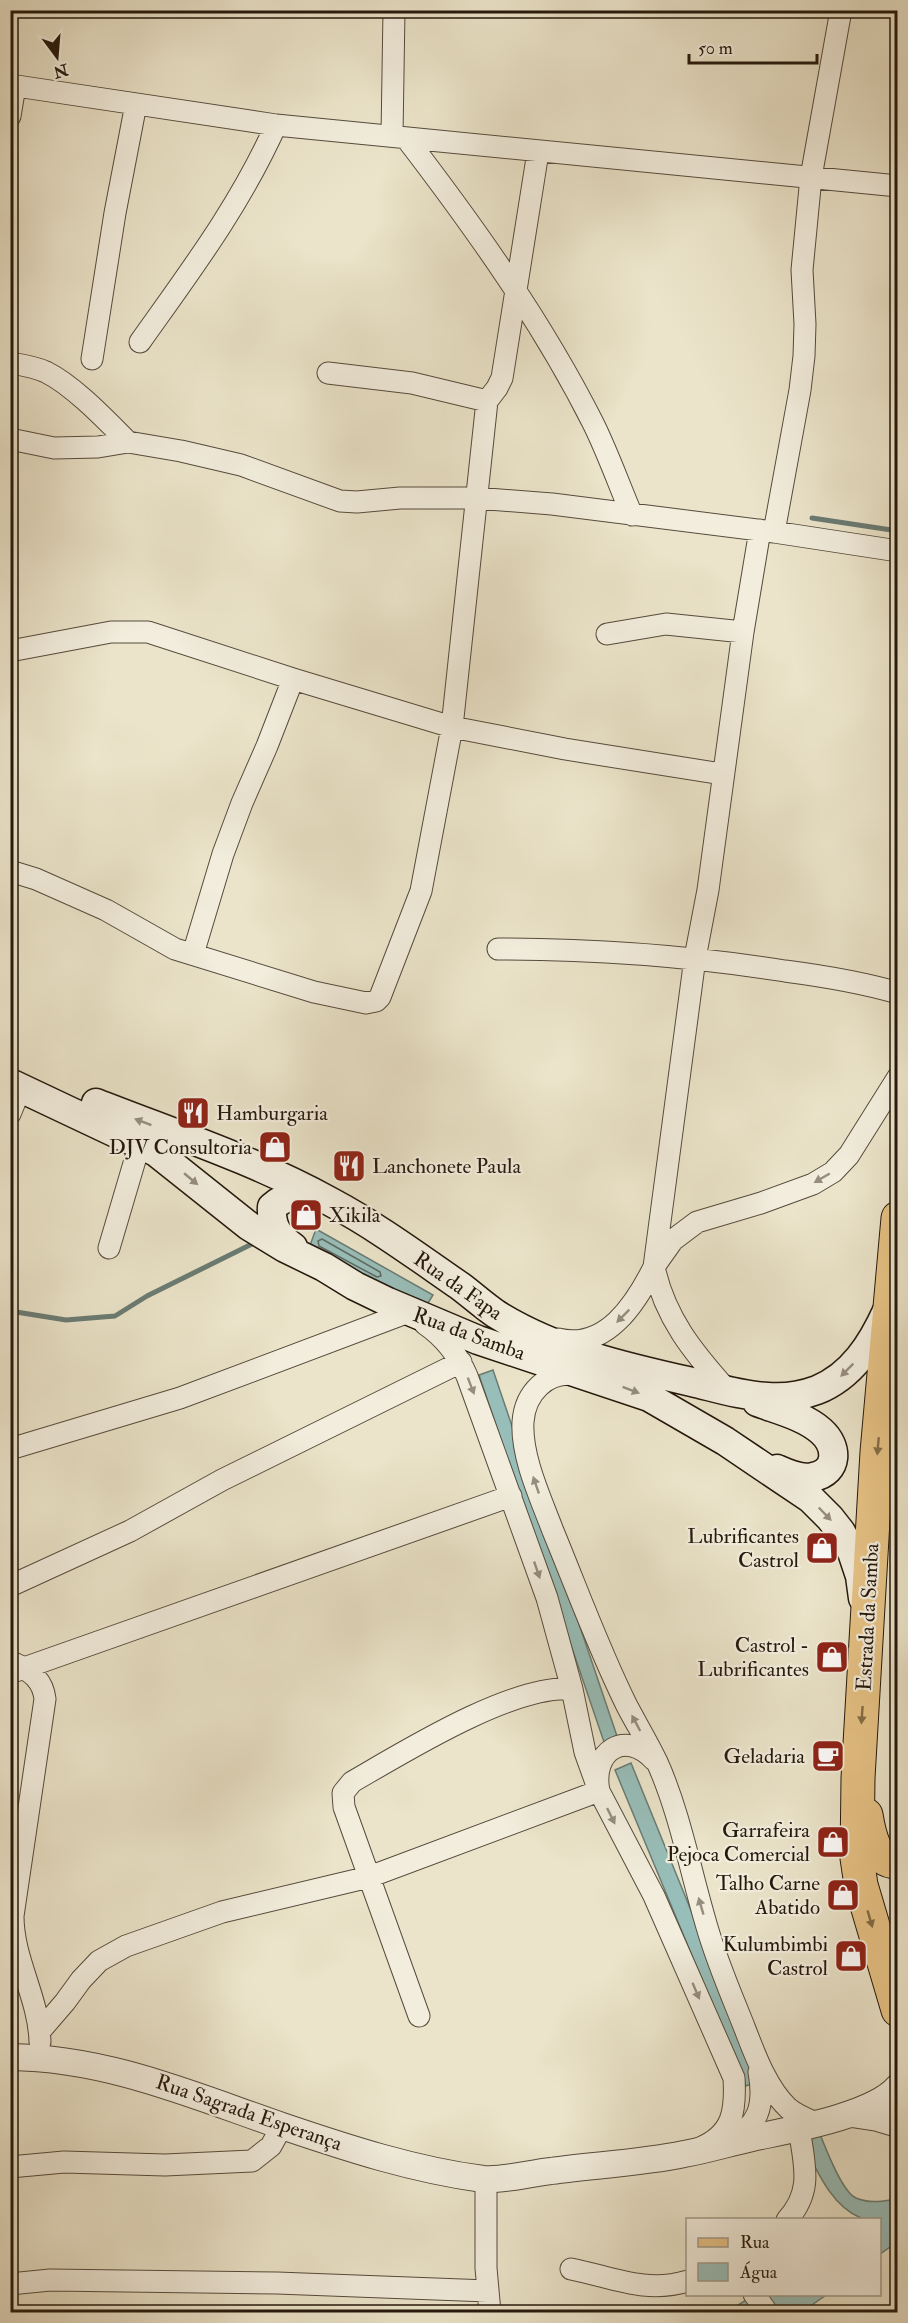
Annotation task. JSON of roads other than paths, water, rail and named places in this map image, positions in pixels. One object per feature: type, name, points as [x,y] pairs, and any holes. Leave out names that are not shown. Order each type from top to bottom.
[{"type":"main road","name":"Rua da Samba","points":[[14,1080],[140,1143],[171,1163],[249,1226],[397,1308],[478,1340],[598,1378],[649,1397],[725,1441],[811,1499],[841,1532],[852,1552],[860,1576],[866,1626]]},
{"type":"main road","name":"Rua da Fapa","points":[[14,1080],[247,1162],[309,1190],[350,1213],[429,1264],[495,1313],[558,1345],[593,1356],[727,1390],[767,1397],[801,1395],[841,1376],[875,1337],[891,1304]]},
{"type":"main road","points":[[324,1267],[280,1237],[274,1229],[271,1218],[272,1207],[280,1200],[302,1196],[350,1213]]},
{"type":"main road","name":"Estrada da Samba","points":[[897,1224],[877,1452],[866,1626],[858,1778],[857,1858],[861,1885],[897,2010]]},
{"type":"main road","points":[[725,1441],[786,1473],[803,1478],[822,1474],[833,1463],[833,1447],[821,1431],[806,1421],[727,1390]]},
{"type":"main road","points":[[858,1778],[868,1827],[876,1851],[884,1859],[897,1862]]},
{"type":"street","points":[[394,10],[399,137],[455,202],[560,361],[594,425],[632,515]]},
{"type":"street","points":[[727,1390],[684,1339],[658,1283],[654,1267],[695,958],[708,890],[742,632],[800,390],[805,324],[802,270],[811,177],[840,10]]},
{"type":"street","points":[[10,116],[13,85],[276,125],[897,186]]},
{"type":"street","points":[[92,359],[113,225],[136,104]]},
{"type":"street","points":[[140,342],[202,256],[241,195],[276,125]]},
{"type":"street","points":[[10,871],[36,879],[106,910],[175,949],[305,990],[366,1003],[376,1001],[380,996],[422,891],[452,727],[487,401],[502,378],[538,152]]},
{"type":"street","points":[[10,363],[37,368],[49,373],[97,412],[128,442]]},
{"type":"street","points":[[328,373],[412,382],[487,401]]},
{"type":"street","points":[[10,439],[54,448],[98,447],[128,442],[241,465],[340,501],[477,498],[552,504],[897,550]]},
{"type":"street","points":[[608,634],[666,624],[742,632]]},
{"type":"street","points":[[10,651],[111,632],[148,632],[452,727],[723,774]]},
{"type":"street","points":[[193,954],[223,854],[293,679]]},
{"type":"street","points":[[498,949],[584,951],[695,958],[838,979],[897,993]]},
{"type":"street","points":[[525,1328],[563,1340],[584,1341],[603,1333],[634,1305],[654,1267],[673,1240],[697,1222],[761,1203],[813,1184],[833,1172],[849,1155],[897,1077]]},
{"type":"street","points":[[10,1114],[14,1080]]},
{"type":"street","points":[[109,1248],[140,1143]]},
{"type":"street","points":[[10,1449],[180,1398],[397,1308],[434,1330],[450,1346],[461,1362],[547,1598],[572,1689],[585,1752],[599,1791],[654,1896],[734,2078],[736,2103],[732,2118],[723,2133],[712,2143],[684,2154]]},
{"type":"street","points":[[10,1586],[130,1531],[222,1480],[461,1362]]},
{"type":"street","points":[[598,1378],[568,1374],[535,1388],[525,1409],[524,1435],[535,1484],[623,1697],[657,1762],[670,1798],[708,1930],[757,2060],[777,2095],[787,2108],[798,2115],[807,2126],[804,2194],[789,2218]]},
{"type":"street","points":[[16,1668],[511,1496]]},
{"type":"street","points":[[16,1668],[41,1682],[45,1699],[13,1916],[17,1950],[40,2031],[40,2057]]},
{"type":"street","points":[[419,2016],[369,1877],[343,1800],[343,1793],[352,1782],[426,1740],[504,1703],[559,1688],[572,1689]]},
{"type":"street","points":[[599,1791],[597,1779],[599,1763],[610,1750],[628,1745],[639,1748],[657,1762]]},
{"type":"street","points":[[40,2031],[99,1961],[126,1946],[222,1912],[369,1877],[599,1791]]},
{"type":"street","name":"Rua Sagrada Esperança","points":[[10,2057],[40,2057],[100,2066],[164,2084],[282,2126],[433,2170],[486,2179],[684,2154],[807,2126],[870,2108],[891,2095],[897,2087]]},
{"type":"street","points":[[725,2144],[750,2126],[758,2112],[762,2101],[757,2060]]},
{"type":"street","points":[[849,2114],[878,2118],[897,2124]]},
{"type":"street","points":[[10,2167],[64,2162],[165,2165],[252,2161],[271,2146],[282,2126]]},
{"type":"street","points":[[486,2179],[490,2313]]},
{"type":"street","points":[[571,2269],[641,2287],[657,2287],[686,2281]]},
{"type":"street","points":[[10,2284],[62,2280],[277,2283],[488,2291]]},
{"type":"water","points":[[316,1229],[433,1295],[425,1308],[309,1248]]},
{"type":"water","points":[[493,1370],[619,1742],[605,1745],[479,1375]]},
{"type":"water","points":[[631,1763],[760,2080],[746,2086],[615,1770]]},
{"type":"water","points":[[820,2134],[845,2188],[856,2198],[876,2202],[897,2199],[897,2242],[881,2253],[881,2218],[861,2218],[841,2204],[832,2195],[818,2173],[801,2139]]},
{"type":"water","points":[[752,2296],[825,2296],[802,2312],[727,2312]]},
{"type":"waterway","points":[[812,518],[898,531]]},
{"type":"waterway","points":[[10,1311],[66,1320],[115,1316],[147,1296],[256,1242]]},
{"type":"place","name":"Hamburgaria","points":[[193,1113]]},
{"type":"place","name":"DJV Consultoria","points":[[275,1147]]},
{"type":"place","name":"Lanchonete Paula","points":[[349,1166]]},
{"type":"place","name":"Xikila","points":[[306,1215]]},
{"type":"place","name":"Lubrificantes Castrol","points":[[822,1548]]},
{"type":"place","name":"Castrol - Lubrificantes","points":[[832,1657]]},
{"type":"place","name":"Geladaria","points":[[828,1756]]},
{"type":"place","name":"Garrafeira Pejoca Comercial","points":[[833,1842]]},
{"type":"place","name":"Talho Carne Abatido","points":[[843,1895]]},
{"type":"place","name":"Kulumbimbi Castrol","points":[[851,1956]]}]
